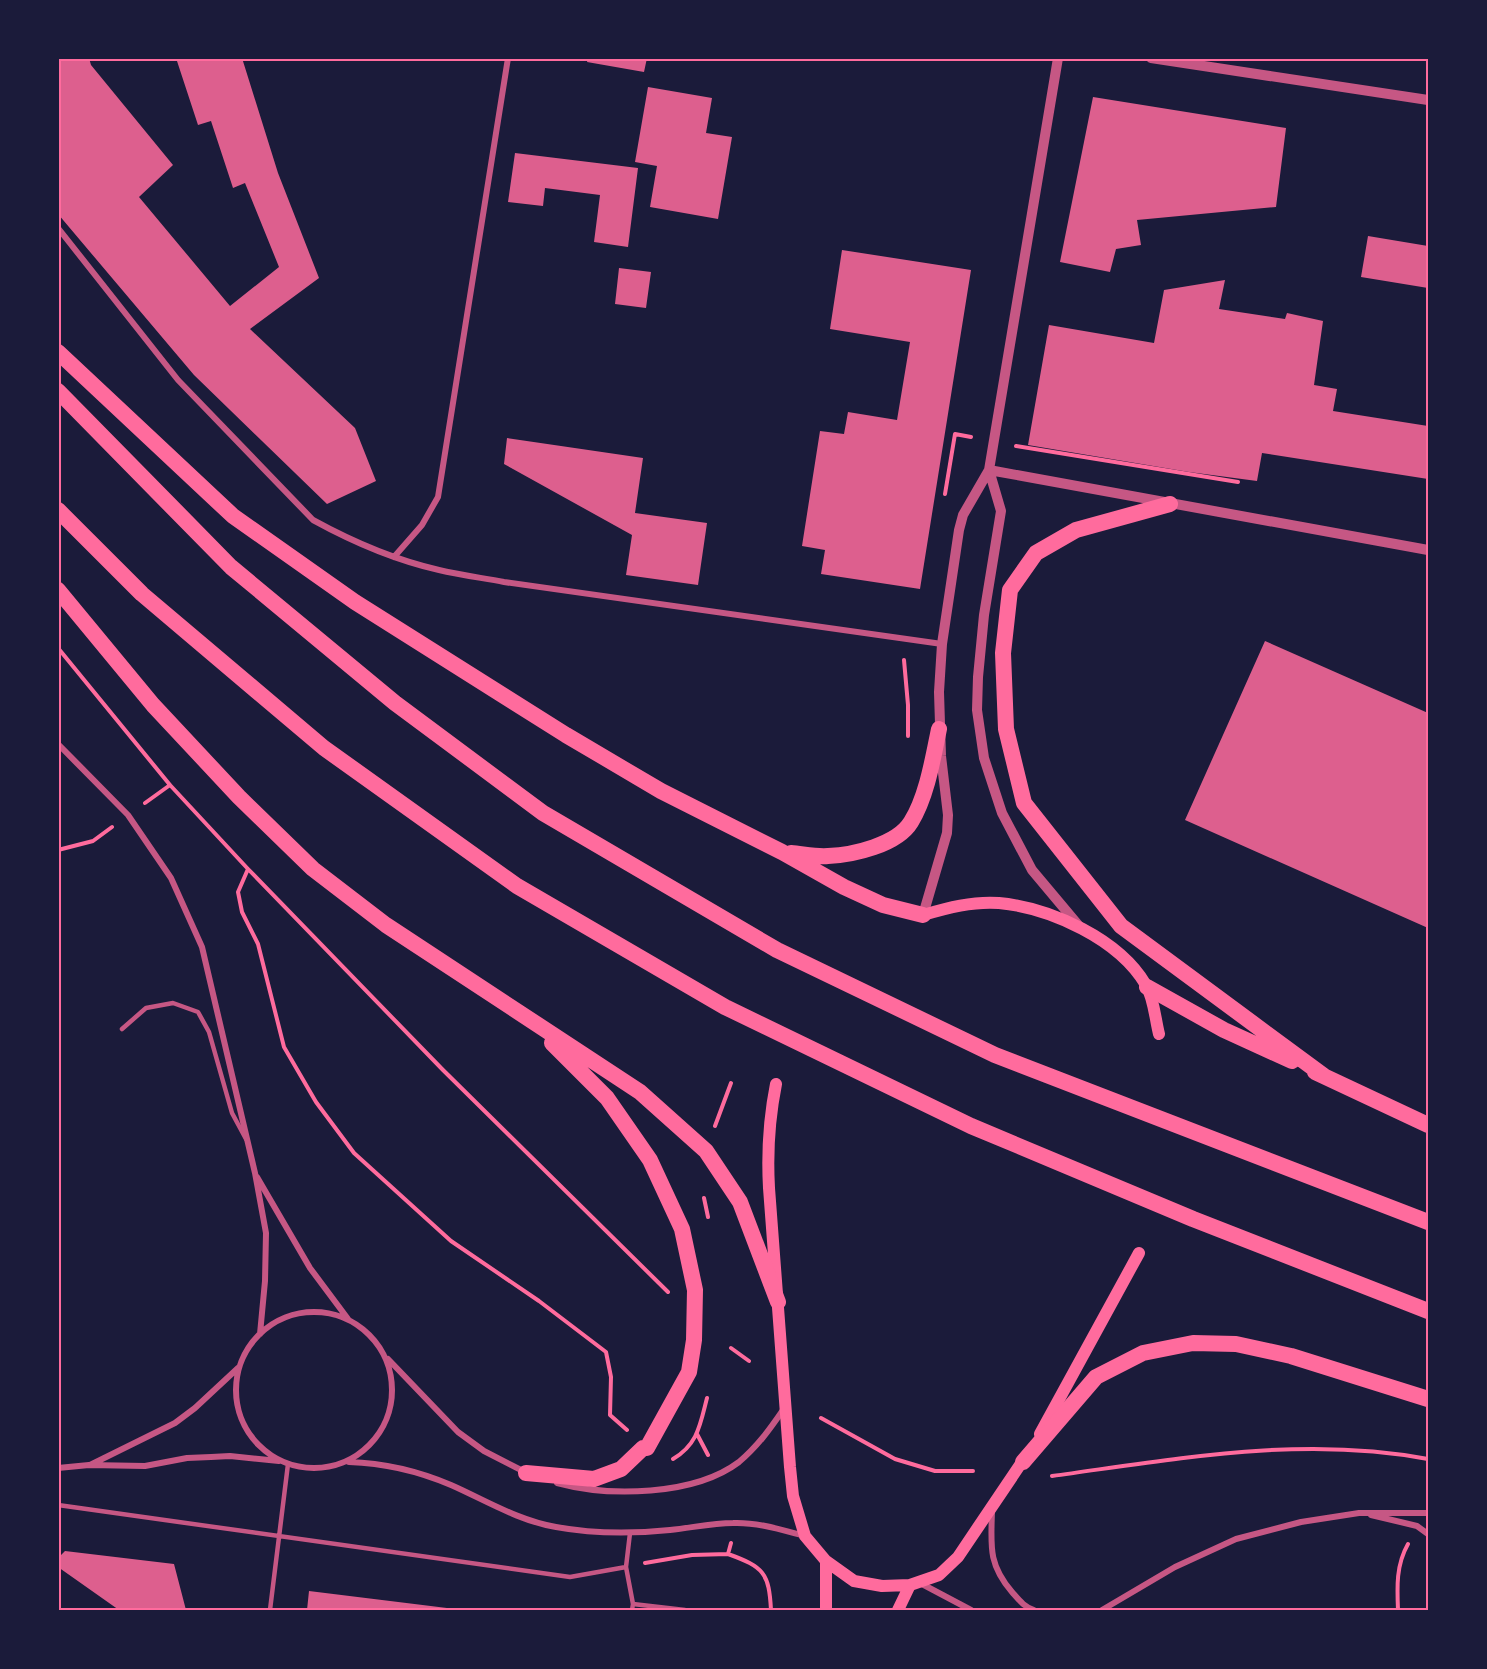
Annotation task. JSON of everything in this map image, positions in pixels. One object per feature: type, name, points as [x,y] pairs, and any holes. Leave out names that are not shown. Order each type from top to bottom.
[{"type":"highway","points":[[58,352],[233,516],[355,602],[566,735],[662,791],[782,852],[844,887],[883,905],[923,915]]},
{"type":"highway","points":[[58,391],[231,567],[395,703],[543,813],[777,950],[996,1055],[1428,1222]]},
{"type":"highway","points":[[1170,504],[1076,530],[1036,552],[1010,590],[1004,653],[1006,729],[1024,803],[1121,926],[1324,1076]]},
{"type":"highway","points":[[58,510],[142,594],[324,748],[518,886],[726,1008],[971,1126],[1193,1219],[1428,1311]]},
{"type":"highway","points":[[58,590],[153,705],[239,797],[313,869],[386,925],[640,1092],[706,1151],[740,1203],[778,1302]]},
{"type":"highway","points":[[782,852],[826,857],[859,852],[892,839],[910,823],[928,780],[939,729]]},
{"type":"highway","points":[[1147,987],[1224,1030],[1428,1125]]},
{"type":"highway","points":[[525,1017],[608,1098],[650,1160],[682,1229],[695,1290],[694,1340],[690,1372],[647,1448],[643,1448],[621,1469],[594,1479],[526,1473]]},
{"type":"highway","points":[[1023,1462],[1095,1377],[1143,1353],[1193,1343],[1236,1344],[1291,1356],[1428,1400]]},
{"type":"main road","points":[[923,915],[955,906],[999,903],[1051,915],[1079,926],[1134,968],[1147,987],[1159,1034]]},
{"type":"main road","points":[[776,1084],[770,1112],[767,1154],[793,1496],[806,1536],[826,1562],[854,1581],[882,1586],[915,1584],[939,1575],[958,1557],[1023,1462],[1139,1253]]},
{"type":"main road","points":[[826,1562],[826,1611]]},
{"type":"main road","points":[[898,1611],[915,1584]]},
{"type":"street","points":[[394,557],[422,525],[438,497],[508,58]]},
{"type":"street","points":[[994,58],[1007,58]]},
{"type":"street","points":[[923,915],[947,833],[939,729],[939,692],[942,644],[959,530],[963,515],[989,470],[1058,58]]},
{"type":"street","points":[[1151,58],[1428,100]]},
{"type":"street","points":[[58,228],[178,380],[313,520],[339,535],[394,557],[439,570],[504,582],[942,644]]},
{"type":"street","points":[[989,470],[1428,550]]},
{"type":"street","points":[[989,470],[1001,511],[984,615],[978,676],[978,710],[984,758],[1002,813],[1032,870],[1079,926]]},
{"type":"street","points":[[58,744],[128,816],[171,878],[202,947],[249,1146],[266,1233],[265,1281],[260,1334]]},
{"type":"street","points":[[255,1173],[310,1268],[349,1320]]},
{"type":"street","points":[[285,1462],[262,1449],[244,1425],[236,1397],[236,1385],[240,1366],[248,1349],[260,1334],[275,1322],[298,1313],[324,1312],[349,1320],[365,1330],[384,1355],[458,1432],[484,1451],[526,1473],[570,1486],[612,1492],[652,1491],[694,1482],[720,1473],[738,1462],[766,1434],[785,1407]]},
{"type":"street","points":[[59,1468],[89,1465],[145,1466],[187,1458],[230,1456],[316,1468],[334,1466],[361,1454],[370,1446],[388,1416],[393,1398],[392,1379],[384,1355]]},
{"type":"street","points":[[89,1465],[175,1423],[195,1408],[240,1366]]},
{"type":"street","points":[[345,1462],[372,1462],[396,1467],[449,1485],[502,1509],[554,1527],[630,1533],[735,1523],[773,1527],[806,1536]]},
{"type":"street","points":[[993,1508],[991,1541],[993,1560],[1000,1578],[1026,1608],[1034,1611]]},
{"type":"street","points":[[1102,1611],[1175,1567],[1236,1539],[1301,1522],[1359,1513],[1428,1513]]},
{"type":"street","points":[[1359,1513],[1417,1526],[1428,1534]]},
{"type":"street","points":[[915,1584],[971,1611]]},
{"type":"lane","points":[[122,1029],[146,1008],[172,1003],[198,1012],[209,1032],[232,1113],[249,1146]]},
{"type":"lane","points":[[270,1611],[280,1536],[285,1462]]},
{"type":"lane","points":[[58,1505],[570,1577],[626,1567]]},
{"type":"lane","points":[[630,1533],[626,1567],[633,1604],[632,1611]]},
{"type":"lane","points":[[633,1604],[685,1611]]},
{"type":"path","points":[[1035,449],[1238,482]]},
{"type":"path","points":[[58,648],[170,785],[248,869],[443,1070],[675,1299]]},
{"type":"path","points":[[905,656],[908,737]]},
{"type":"path","points":[[248,869],[238,892],[242,912],[258,944],[284,1047],[316,1102],[354,1153],[451,1241],[539,1301],[606,1352],[611,1377],[610,1415],[647,1448],[667,1462],[684,1452],[698,1434]]},
{"type":"path","points":[[730,1348],[748,1361]]},
{"type":"path","points":[[820,1418],[895,1459],[935,1471],[973,1471]]},
{"type":"path","points":[[1052,1476],[1250,1450],[1320,1448],[1401,1454],[1428,1459]]},
{"type":"path","points":[[1398,1611],[1397,1579],[1402,1554],[1417,1526]]},
{"type":"path","points":[[626,1567],[692,1555],[728,1554]]},
{"type":"building","points":[[58,58],[89,58],[91,65],[173,165],[139,197],[230,306],[279,267],[245,183],[233,188],[211,121],[198,125],[176,58],[242,58],[278,173],[319,278],[250,329],[355,428],[376,481],[327,504],[194,375],[58,214]]},
{"type":"building","points":[[588,58],[647,58],[644,72],[587,62]]},
{"type":"building","points":[[648,87],[712,98],[706,133],[732,137],[718,219],[650,207],[657,166],[635,162]]},
{"type":"building","points":[[1093,97],[1286,128],[1276,207],[1137,220],[1141,245],[1116,249],[1110,272],[1060,262]]},
{"type":"building","points":[[515,153],[638,168],[628,247],[594,242],[600,195],[545,188],[543,206],[508,202]]},
{"type":"building","points":[[1368,236],[1428,246],[1428,288],[1361,277]]},
{"type":"building","points":[[842,250],[971,270],[920,589],[821,574],[825,550],[802,546],[820,431],[844,434],[848,412],[897,420],[910,342],[830,329]]},
{"type":"building","points":[[619,268],[651,272],[646,308],[615,304]]},
{"type":"building","points":[[1225,280],[1219,309],[1285,319],[1287,313],[1323,321],[1314,385],[1337,389],[1333,411],[1428,426],[1428,479],[1262,453],[1257,481],[1028,445],[1049,325],[1154,343],[1164,290]]},
{"type":"building","points":[[507,438],[643,458],[635,513],[707,523],[698,585],[626,575],[632,535],[504,464]]},
{"type":"building","points":[[1265,641],[1428,713],[1428,928],[1185,820]]},
{"type":"building","points":[[65,1551],[174,1564],[186,1610],[119,1610],[58,1567],[58,1558]]},
{"type":"building","points":[[309,1591],[455,1609],[455,1610],[307,1610]]}]
